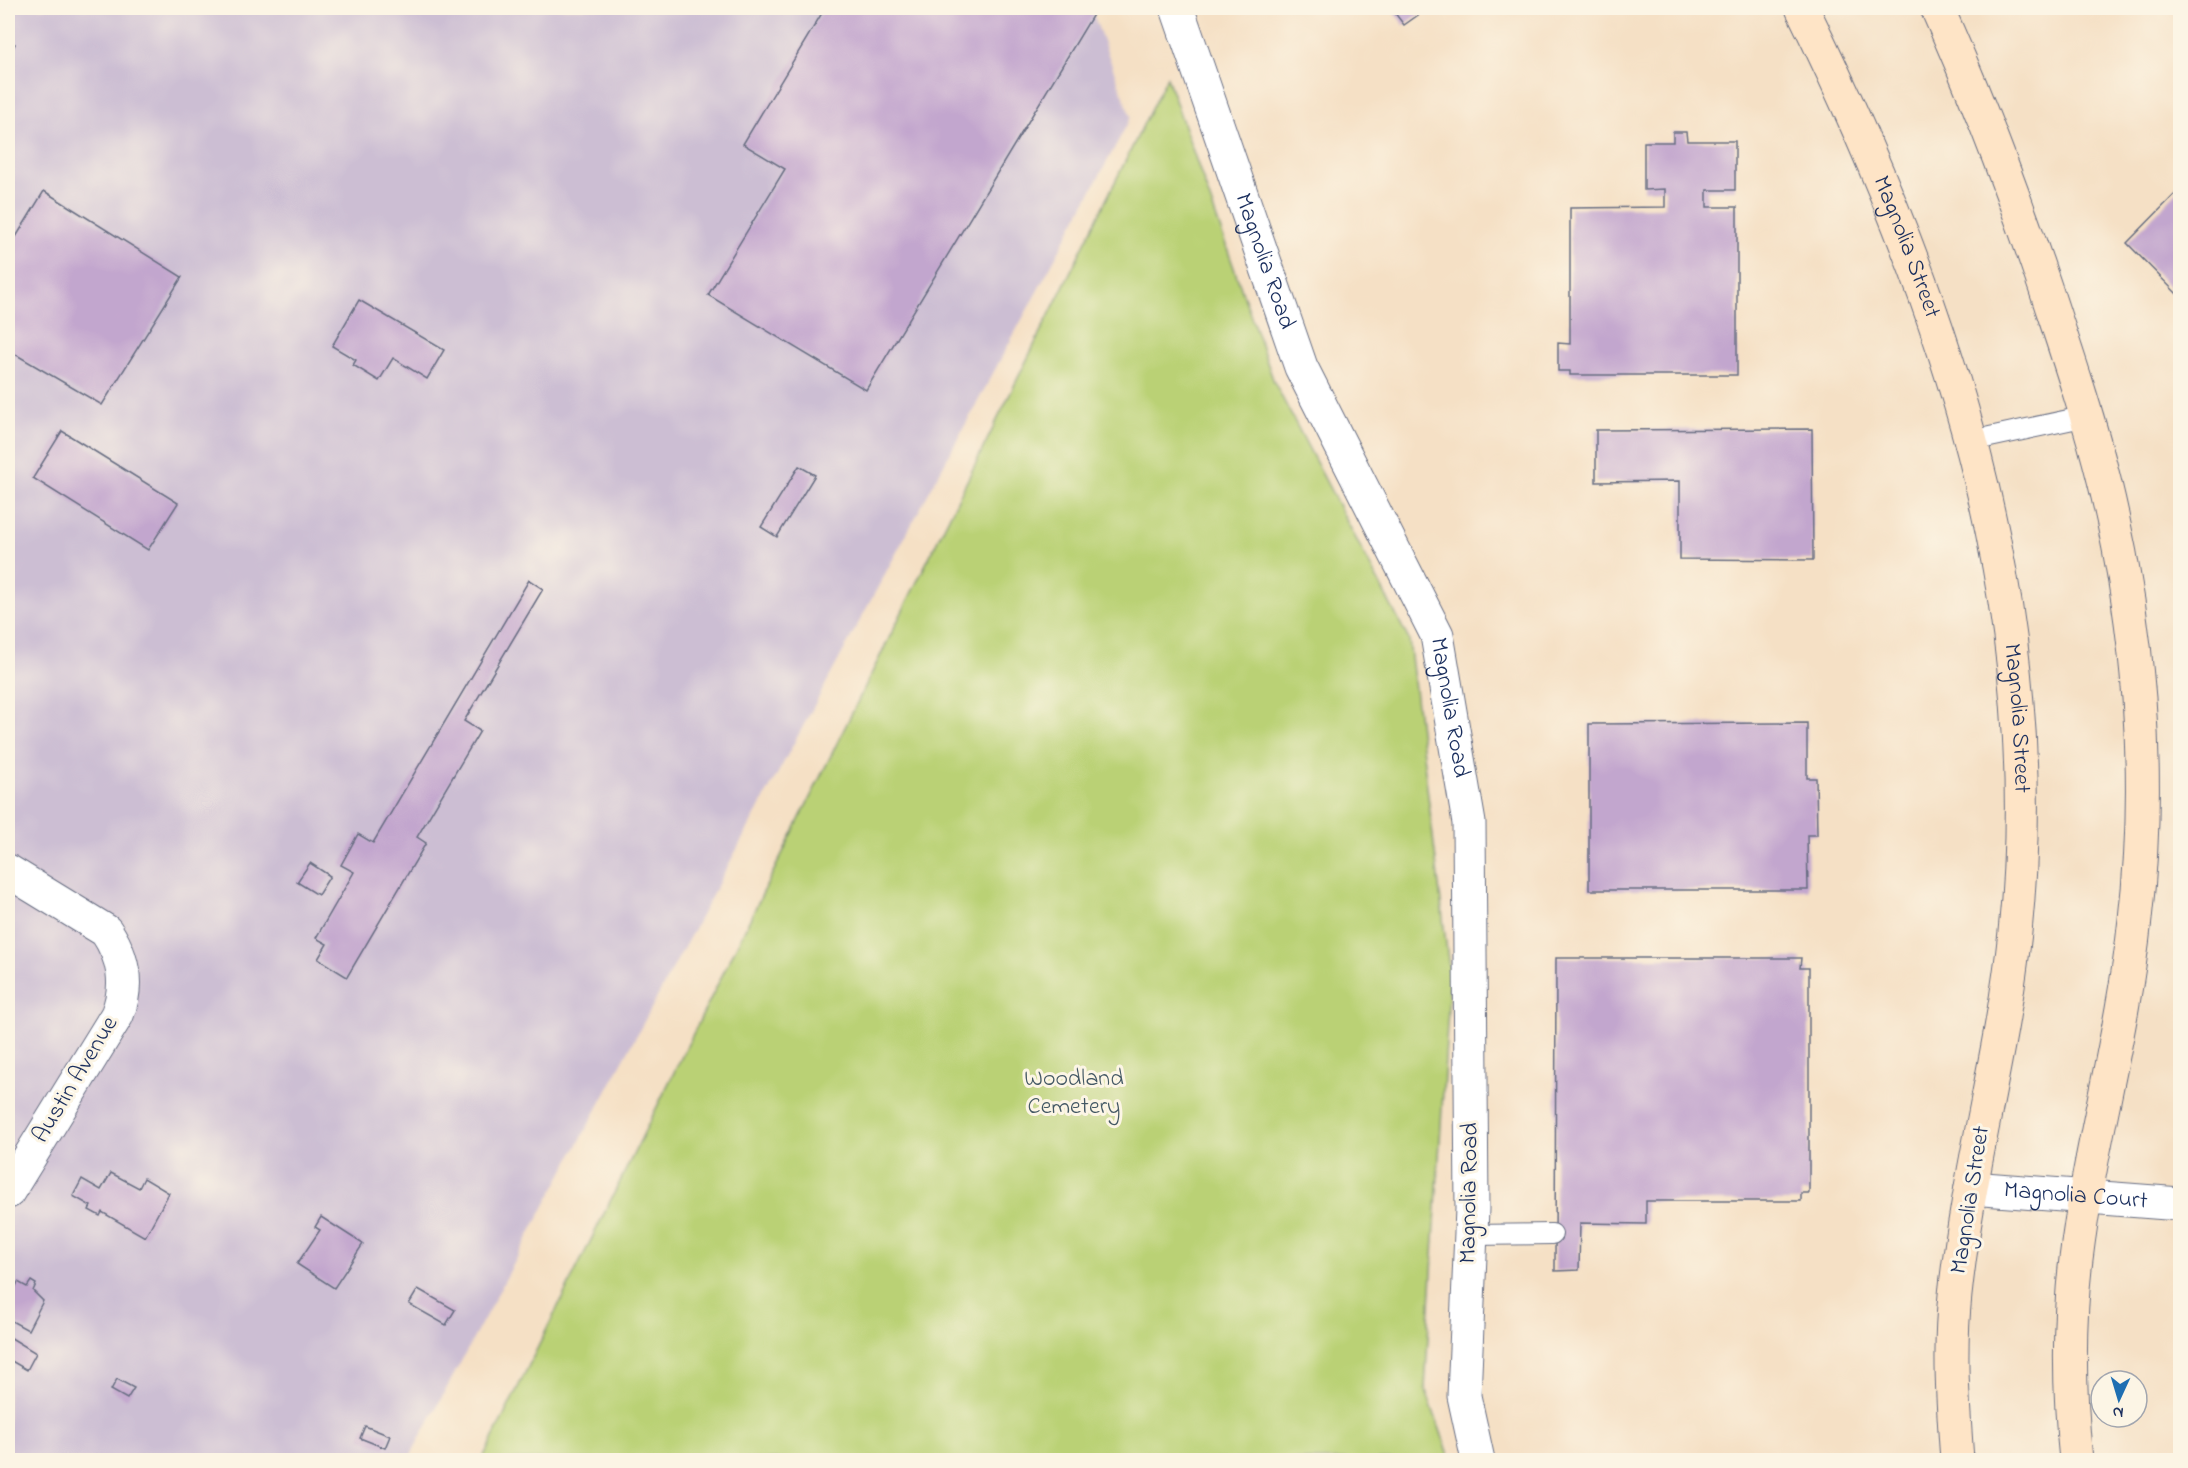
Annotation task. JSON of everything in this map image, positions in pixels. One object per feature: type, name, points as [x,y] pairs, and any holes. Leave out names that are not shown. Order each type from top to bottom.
[{"type":"main road","name":"Magnolia Street","points":[[1802,8],[1867,144],[1916,264],[1955,381],[1971,441],[2000,561],[2009,618],[2020,730],[2022,809],[2015,934],[2007,995],[1971,1188],[1955,1299],[1951,1365],[1957,1461]]},
{"type":"main road","points":[[1937,8],[2009,182],[2086,416],[2107,494],[2127,600],[2140,729],[2143,797],[2135,920],[2113,1056],[2085,1197],[2073,1287],[2070,1358],[2076,1461]]},
{"type":"street","name":"Magnolia Road","points":[[1177,8],[1301,367],[1437,635],[1469,823],[1471,1235],[1464,1396],[1478,1461]]},
{"type":"street","name":"Austin Avenue","points":[[8,871],[106,931],[117,947],[122,962],[124,983],[117,1016],[8,1192]]},
{"type":"street","name":"Magnolia Court","points":[[1971,1188],[2181,1204]]},
{"type":"lane","points":[[1971,441],[2086,416]]},
{"type":"lane","points":[[1471,1235],[1552,1234]]},
{"type":"shaded area","points":[[8,8],[1091,8],[1131,117],[408,1460],[8,1460]]},
{"type":"green space","name":"Woodland Cemetery","points":[[1167,77],[1274,382],[1409,640],[1450,976],[1425,1388],[1451,1460],[482,1460]]},
{"type":"building","points":[[825,8],[1097,8],[866,390],[708,295],[785,169],[743,144]]},
{"type":"building","points":[[1391,8],[1428,8],[1404,25]]},
{"type":"building","points":[[8,40],[15,44],[8,57]]},
{"type":"building","points":[[1673,132],[1686,132],[1687,141],[1735,141],[1735,190],[1707,190],[1707,207],[1737,207],[1737,375],[1570,375],[1570,371],[1558,371],[1558,343],[1570,344],[1570,208],[1665,207],[1665,189],[1644,190],[1644,142],[1673,142]]},
{"type":"building","points":[[2180,189],[2180,297],[2127,243]]},
{"type":"building","points":[[44,191],[182,277],[102,405],[8,350],[8,250]]},
{"type":"building","points":[[359,300],[444,350],[427,379],[393,358],[379,381],[353,365],[356,360],[332,346]]},
{"type":"building","points":[[1812,429],[1813,560],[1680,559],[1680,481],[1596,482],[1596,430]]},
{"type":"building","points":[[62,431],[178,503],[148,550],[33,478]]},
{"type":"building","points":[[799,466],[815,475],[777,537],[761,527]]},
{"type":"building","points":[[529,580],[543,589],[464,721],[480,731],[417,837],[426,843],[347,977],[318,959],[327,944],[316,938],[354,872],[341,865],[358,834],[373,843]]},
{"type":"building","points":[[1807,723],[1807,778],[1816,778],[1817,835],[1807,835],[1808,890],[1589,890],[1589,724]]},
{"type":"building","points":[[310,863],[330,876],[318,895],[297,882]]},
{"type":"building","points":[[1556,958],[1801,958],[1800,968],[1809,968],[1809,1193],[1801,1193],[1801,1201],[1646,1201],[1646,1224],[1580,1223],[1579,1270],[1555,1271]]},
{"type":"building","points":[[111,1173],[139,1188],[144,1178],[169,1193],[145,1237],[102,1212],[100,1216],[89,1210],[91,1206],[73,1196],[82,1179],[101,1190]]},
{"type":"building","points":[[321,1217],[363,1244],[334,1288],[297,1264],[320,1230],[315,1227]]},
{"type":"building","points":[[31,1281],[36,1284],[33,1291],[43,1301],[28,1330],[8,1319],[8,1303],[18,1282],[27,1287]]},
{"type":"building","points":[[418,1289],[455,1310],[446,1325],[409,1304]]},
{"type":"building","points":[[8,1336],[36,1353],[27,1370],[8,1359]]},
{"type":"building","points":[[117,1379],[134,1388],[127,1399],[111,1390]]},
{"type":"building","points":[[365,1426],[390,1436],[385,1448],[360,1438]]}]
